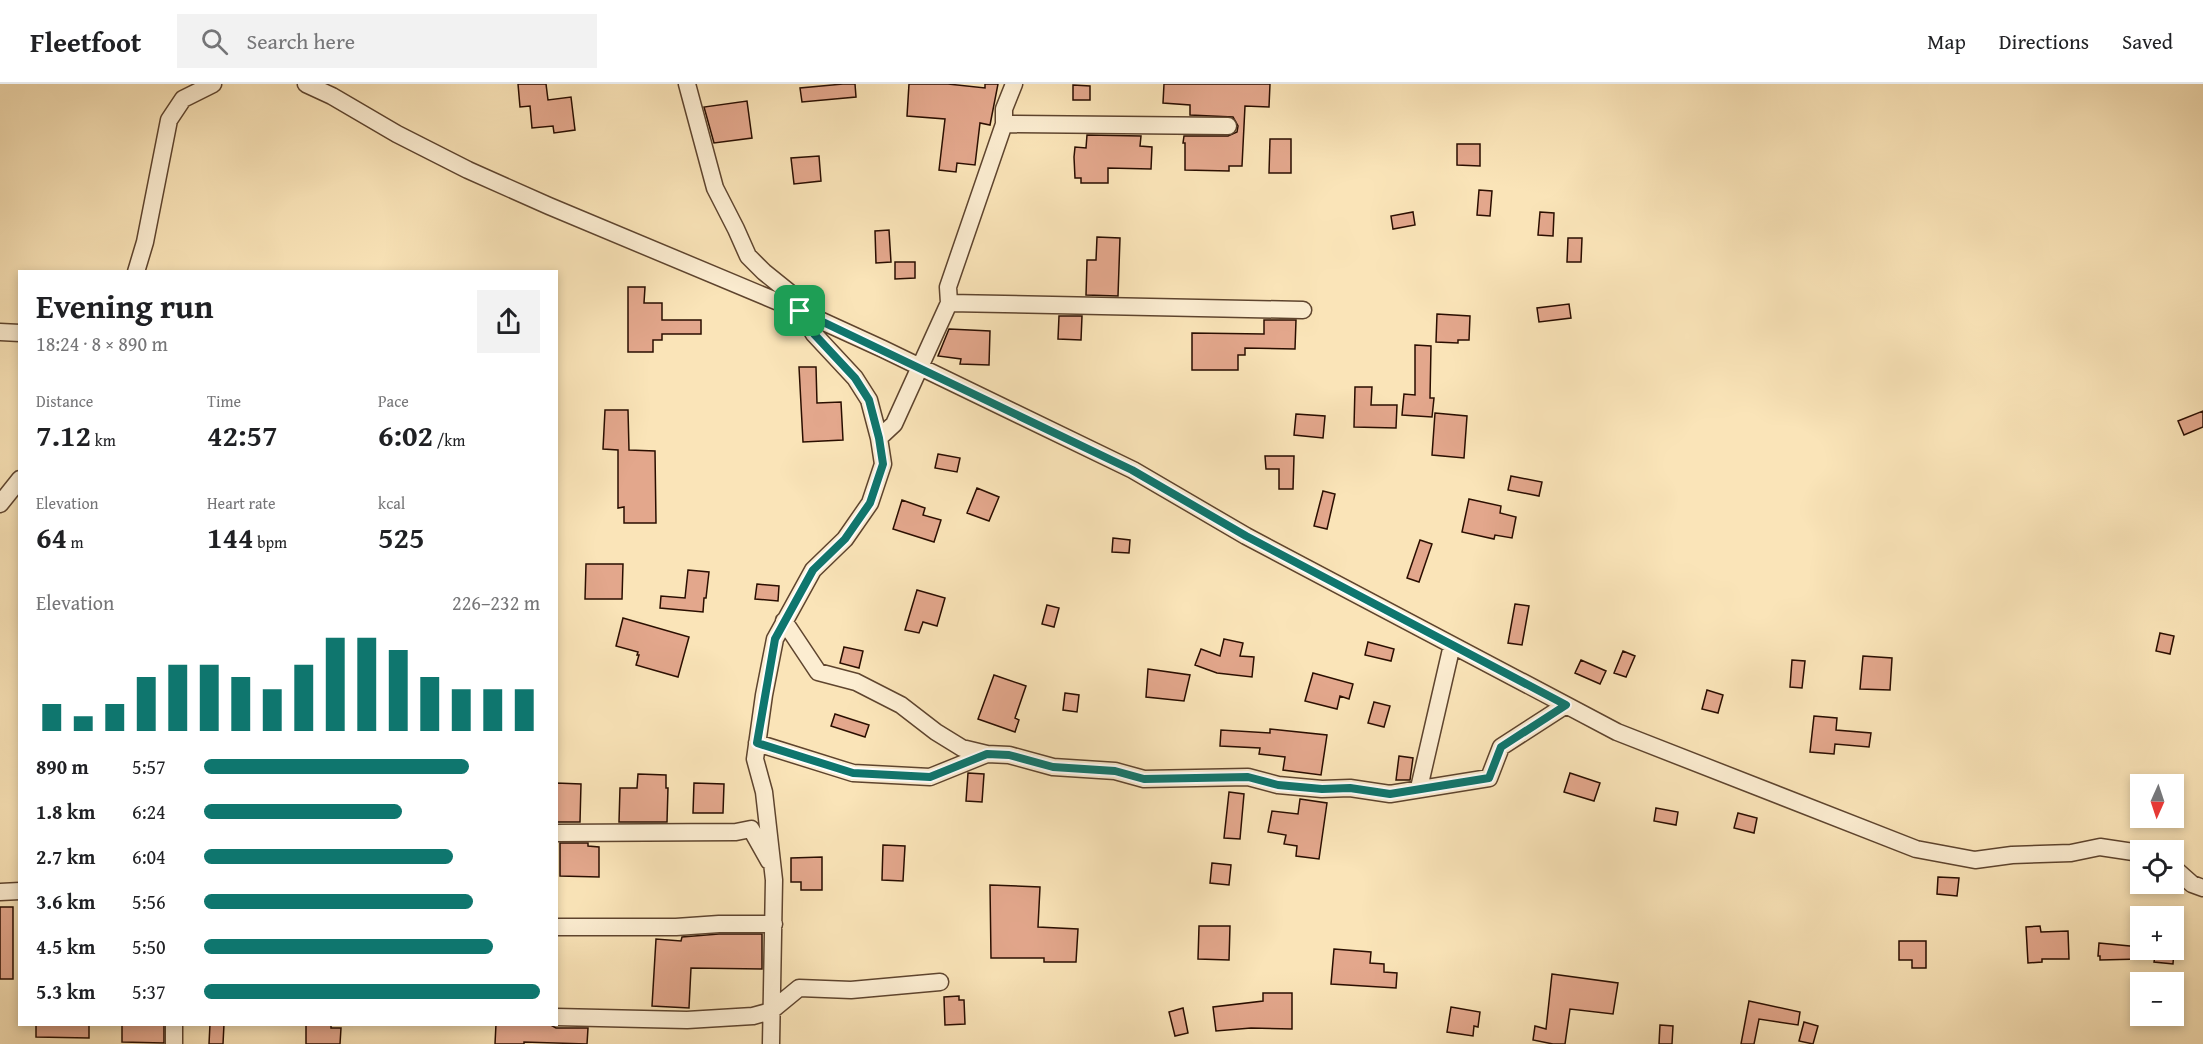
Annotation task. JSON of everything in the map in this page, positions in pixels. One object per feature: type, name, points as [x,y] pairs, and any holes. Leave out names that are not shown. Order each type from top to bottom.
[{"type":"street","points":[[137,270],[169,120],[183,99],[213,84]]},
{"type":"street","points":[[306,84],[332,96],[396,134],[468,170],[800,311],[1132,470],[1246,536],[1617,732],[1916,849],[1975,860],[2012,855],[2072,853],[2100,847],[2130,852]]},
{"type":"street","points":[[687,84],[715,188],[748,256],[795,297],[800,311],[814,334],[855,378],[869,400],[883,464],[870,503],[845,539],[813,570],[775,639],[755,759],[764,792],[772,867],[774,924],[771,1044]]},
{"type":"street","points":[[879,438],[894,424],[949,303],[948,287],[1004,123],[1004,109],[1014,84]]},
{"type":"street","points":[[1004,123],[1228,126]]},
{"type":"street","points":[[949,303],[1303,310]]},
{"type":"street","points":[[0,332],[18,333]]},
{"type":"street","points":[[0,504],[18,482]]},
{"type":"street","points":[[784,621],[818,672],[856,682],[901,705],[962,748],[987,754],[1009,755],[1053,767],[1115,771],[1144,779],[1248,777],[1278,785],[1322,789],[1350,788],[1390,794],[1489,778],[1501,747],[1566,705]]},
{"type":"street","points":[[1419,788],[1452,645]]},
{"type":"street","points":[[757,743],[853,773],[930,777],[987,754]]},
{"type":"street","points":[[558,833],[736,832],[751,829],[772,867]]},
{"type":"street","points":[[2184,877],[2192,884],[2203,888]]},
{"type":"street","points":[[0,892],[18,891]]},
{"type":"street","points":[[558,927],[774,924]]},
{"type":"street","points":[[558,1017],[687,1020],[753,1016],[771,1011],[799,988],[851,990],[940,982]]},
{"type":"street","points":[[174,1026],[174,1044]]},
{"type":"building","points":[[518,84],[546,84],[548,100],[571,97],[575,130],[554,133],[553,126],[532,128],[530,106],[520,107]]},
{"type":"building","points":[[855,84],[856,97],[802,102],[800,88]]},
{"type":"building","points":[[909,84],[948,84],[985,88],[985,84],[998,84],[990,125],[980,123],[975,165],[957,163],[956,172],[939,170],[945,119],[907,116]]},
{"type":"building","points":[[1164,84],[1270,84],[1269,107],[1245,106],[1242,166],[1229,166],[1229,171],[1185,170],[1184,136],[1228,136],[1237,132],[1238,126],[1233,117],[1190,115],[1190,105],[1163,103]]},
{"type":"building","points":[[1073,85],[1090,86],[1090,100],[1073,100]]},
{"type":"building","points":[[747,101],[752,138],[714,143],[704,107]]},
{"type":"building","points":[[1087,135],[1141,136],[1140,146],[1152,147],[1151,169],[1108,168],[1108,183],[1081,183],[1081,178],[1075,178],[1075,147],[1086,148]]},
{"type":"building","points":[[1270,139],[1291,139],[1291,173],[1269,173]]},
{"type":"building","points":[[1457,144],[1480,144],[1480,166],[1457,165]]},
{"type":"building","points":[[819,156],[821,181],[794,184],[791,158]]},
{"type":"building","points":[[1479,190],[1492,191],[1490,216],[1477,215]]},
{"type":"building","points":[[1413,212],[1415,225],[1393,229],[1391,216]]},
{"type":"building","points":[[1540,212],[1554,213],[1553,236],[1538,235]]},
{"type":"building","points":[[889,230],[891,262],[876,263],[875,231]]},
{"type":"building","points":[[1097,237],[1120,238],[1118,296],[1086,295],[1087,260],[1096,260]]},
{"type":"building","points":[[1568,238],[1582,238],[1581,262],[1567,262]]},
{"type":"building","points":[[895,262],[915,262],[915,278],[895,279]]},
{"type":"building","points":[[628,287],[645,287],[644,303],[662,303],[662,320],[701,320],[701,334],[662,334],[662,340],[653,340],[653,352],[628,352]]},
{"type":"building","points":[[1569,304],[1571,318],[1539,322],[1537,308]]},
{"type":"building","points":[[1437,314],[1470,316],[1469,340],[1458,340],[1458,343],[1436,342]]},
{"type":"building","points":[[1059,316],[1082,316],[1081,340],[1058,339]]},
{"type":"building","points":[[1264,320],[1296,320],[1295,349],[1245,348],[1245,355],[1238,355],[1238,370],[1192,370],[1192,333],[1264,334]]},
{"type":"building","points":[[949,329],[990,331],[989,365],[960,364],[961,359],[938,356]]},
{"type":"building","points":[[1415,345],[1431,346],[1430,398],[1434,398],[1432,417],[1402,415],[1404,394],[1415,395]]},
{"type":"building","points":[[799,367],[816,367],[817,403],[841,402],[843,440],[803,442]]},
{"type":"building","points":[[1355,387],[1372,387],[1371,405],[1397,405],[1396,428],[1354,427]]},
{"type":"building","points":[[605,410],[628,410],[629,450],[655,451],[656,523],[624,523],[624,507],[618,508],[618,450],[603,449]]},
{"type":"building","points":[[2203,411],[2203,427],[2184,435],[2178,421]]},
{"type":"building","points":[[1435,413],[1467,416],[1464,458],[1432,455]]},
{"type":"building","points":[[1296,414],[1325,416],[1323,438],[1294,435]]},
{"type":"building","points":[[938,454],[960,458],[957,472],[935,468]]},
{"type":"building","points":[[1265,456],[1294,456],[1293,489],[1279,489],[1279,469],[1266,469]]},
{"type":"building","points":[[1511,476],[1542,482],[1539,496],[1508,490]]},
{"type":"building","points":[[977,488],[999,497],[989,521],[967,513]]},
{"type":"building","points":[[1323,491],[1335,494],[1327,529],[1314,526]]},
{"type":"building","points":[[1469,499],[1501,506],[1500,513],[1516,517],[1512,538],[1495,535],[1494,539],[1462,532]]},
{"type":"building","points":[[902,500],[925,508],[923,515],[941,520],[934,542],[893,529]]},
{"type":"building","points":[[1113,538],[1130,540],[1129,553],[1112,552]]},
{"type":"building","points":[[1420,540],[1432,544],[1419,582],[1407,578]]},
{"type":"building","points":[[586,564],[623,564],[622,599],[585,599]]},
{"type":"building","points":[[688,570],[709,572],[703,612],[660,608],[661,596],[685,598]]},
{"type":"building","points":[[757,584],[779,586],[778,601],[755,599]]},
{"type":"building","points":[[917,590],[945,598],[937,626],[923,622],[919,633],[905,630]]},
{"type":"building","points":[[1515,604],[1529,606],[1522,645],[1508,643]]},
{"type":"building","points":[[1047,605],[1059,608],[1054,627],[1042,624]]},
{"type":"building","points":[[623,618],[689,637],[678,677],[636,665],[638,652],[616,646]]},
{"type":"building","points":[[2160,633],[2174,636],[2170,654],[2156,651]]},
{"type":"building","points":[[1224,639],[1243,643],[1240,656],[1254,657],[1252,677],[1217,673],[1195,665],[1201,649],[1220,656]]},
{"type":"building","points":[[1368,642],[1394,649],[1391,661],[1365,655]]},
{"type":"building","points":[[844,647],[863,651],[859,668],[840,663]]},
{"type":"building","points":[[1623,651],[1635,656],[1626,677],[1614,673]]},
{"type":"building","points":[[1863,656],[1892,658],[1890,690],[1860,689]]},
{"type":"building","points":[[1581,660],[1606,671],[1600,684],[1575,673]]},
{"type":"building","points":[[1792,660],[1805,661],[1802,688],[1790,687]]},
{"type":"building","points":[[1148,669],[1190,675],[1184,701],[1146,697]]},
{"type":"building","points":[[1313,673],[1353,684],[1349,699],[1340,696],[1337,709],[1305,701]]},
{"type":"building","points":[[994,675],[1026,686],[1015,718],[1019,720],[1015,732],[978,719]]},
{"type":"building","points":[[1707,690],[1723,695],[1718,713],[1702,709]]},
{"type":"building","points":[[1065,693],[1079,695],[1077,712],[1063,710]]},
{"type":"building","points":[[1374,702],[1390,706],[1384,727],[1368,723]]},
{"type":"building","points":[[835,714],[869,725],[865,737],[831,726]]},
{"type":"building","points":[[1814,716],[1837,718],[1836,730],[1871,733],[1869,747],[1835,744],[1834,754],[1810,752]]},
{"type":"building","points":[[1270,729],[1327,735],[1321,775],[1283,770],[1285,757],[1259,754],[1260,748],[1220,746],[1221,730],[1270,733]]},
{"type":"building","points":[[1399,756],[1413,758],[1410,780],[1396,780]]},
{"type":"building","points":[[968,773],[984,774],[982,802],[966,801]]},
{"type":"building","points":[[1570,773],[1600,783],[1594,801],[1564,792]]},
{"type":"building","points":[[638,774],[666,775],[667,822],[619,822],[620,788],[637,788]]},
{"type":"building","points":[[558,783],[581,784],[580,822],[558,822]]},
{"type":"building","points":[[694,783],[724,784],[723,813],[693,813]]},
{"type":"building","points":[[1229,792],[1244,794],[1240,839],[1224,838]]},
{"type":"building","points":[[1300,799],[1327,803],[1319,859],[1296,856],[1297,846],[1284,844],[1286,835],[1268,832],[1272,811],[1298,814]]},
{"type":"building","points":[[1656,808],[1678,812],[1676,825],[1654,821]]},
{"type":"building","points":[[1738,813],[1757,818],[1754,833],[1734,828]]},
{"type":"building","points":[[560,843],[588,843],[588,846],[599,847],[599,877],[560,876]]},
{"type":"building","points":[[883,845],[905,846],[903,881],[882,880]]},
{"type":"building","points":[[822,857],[822,890],[801,890],[801,882],[791,882],[791,858]]},
{"type":"building","points":[[1212,863],[1231,865],[1229,885],[1210,883]]},
{"type":"building","points":[[1938,877],[1959,878],[1957,896],[1937,894]]},
{"type":"building","points":[[990,885],[1040,887],[1038,927],[1078,929],[1076,962],[1044,962],[1044,958],[991,958]]},
{"type":"building","points":[[0,907],[13,907],[13,979],[0,979]]},
{"type":"building","points":[[1199,926],[1230,926],[1229,960],[1198,959]]},
{"type":"building","points":[[2040,926],[2041,932],[2068,931],[2069,959],[2042,959],[2042,962],[2028,963],[2026,927]]},
{"type":"building","points":[[762,934],[762,969],[691,968],[689,1008],[652,1006],[656,939],[681,941],[682,937]]},
{"type":"building","points":[[1899,941],[1926,941],[1926,968],[1912,968],[1912,960],[1899,960]]},
{"type":"building","points":[[2099,943],[2130,946],[2130,959],[2100,960]]},
{"type":"building","points":[[1334,949],[1371,952],[1370,963],[1384,964],[1384,972],[1397,973],[1396,988],[1331,984]]},
{"type":"building","points":[[2154,960],[2173,960],[2173,964],[2154,962]]},
{"type":"building","points":[[1552,974],[1618,983],[1613,1014],[1570,1009],[1565,1044],[1533,1040],[1535,1026],[1546,1029]]},
{"type":"building","points":[[1263,993],[1292,993],[1292,1029],[1251,1028],[1216,1031],[1213,1007],[1263,1001]]},
{"type":"building","points":[[959,996],[959,1000],[964,1000],[965,1024],[945,1025],[944,997]]},
{"type":"building","points":[[1749,1001],[1800,1012],[1798,1025],[1759,1019],[1754,1044],[1741,1044]]},
{"type":"building","points":[[1451,1007],[1480,1012],[1478,1027],[1474,1026],[1473,1036],[1447,1032]]},
{"type":"building","points":[[1183,1008],[1188,1033],[1175,1036],[1169,1012]]},
{"type":"building","points":[[1804,1022],[1818,1026],[1813,1044],[1799,1041]]},
{"type":"building","points":[[1660,1025],[1673,1026],[1672,1044],[1659,1044]]},
{"type":"building","points":[[36,1026],[89,1026],[89,1038],[36,1037]]},
{"type":"building","points":[[122,1026],[164,1026],[164,1043],[122,1042]]},
{"type":"building","points":[[210,1026],[224,1026],[223,1044],[209,1044]]},
{"type":"building","points":[[306,1026],[341,1028],[340,1044],[306,1044]]},
{"type":"building","points":[[496,1026],[588,1028],[587,1044],[524,1042],[524,1044],[495,1044]]},
{"type":"route","points":[[800,311],[1132,470],[1246,536],[1566,705],[1501,747],[1489,778],[1390,794],[1350,788],[1322,789],[1278,785],[1248,777],[1144,779],[1115,771],[1053,767],[1009,755],[987,754],[930,777],[853,773],[757,743],[775,639],[813,570],[845,539],[870,503],[883,464],[869,400],[855,378],[814,334],[800,311]]}]
